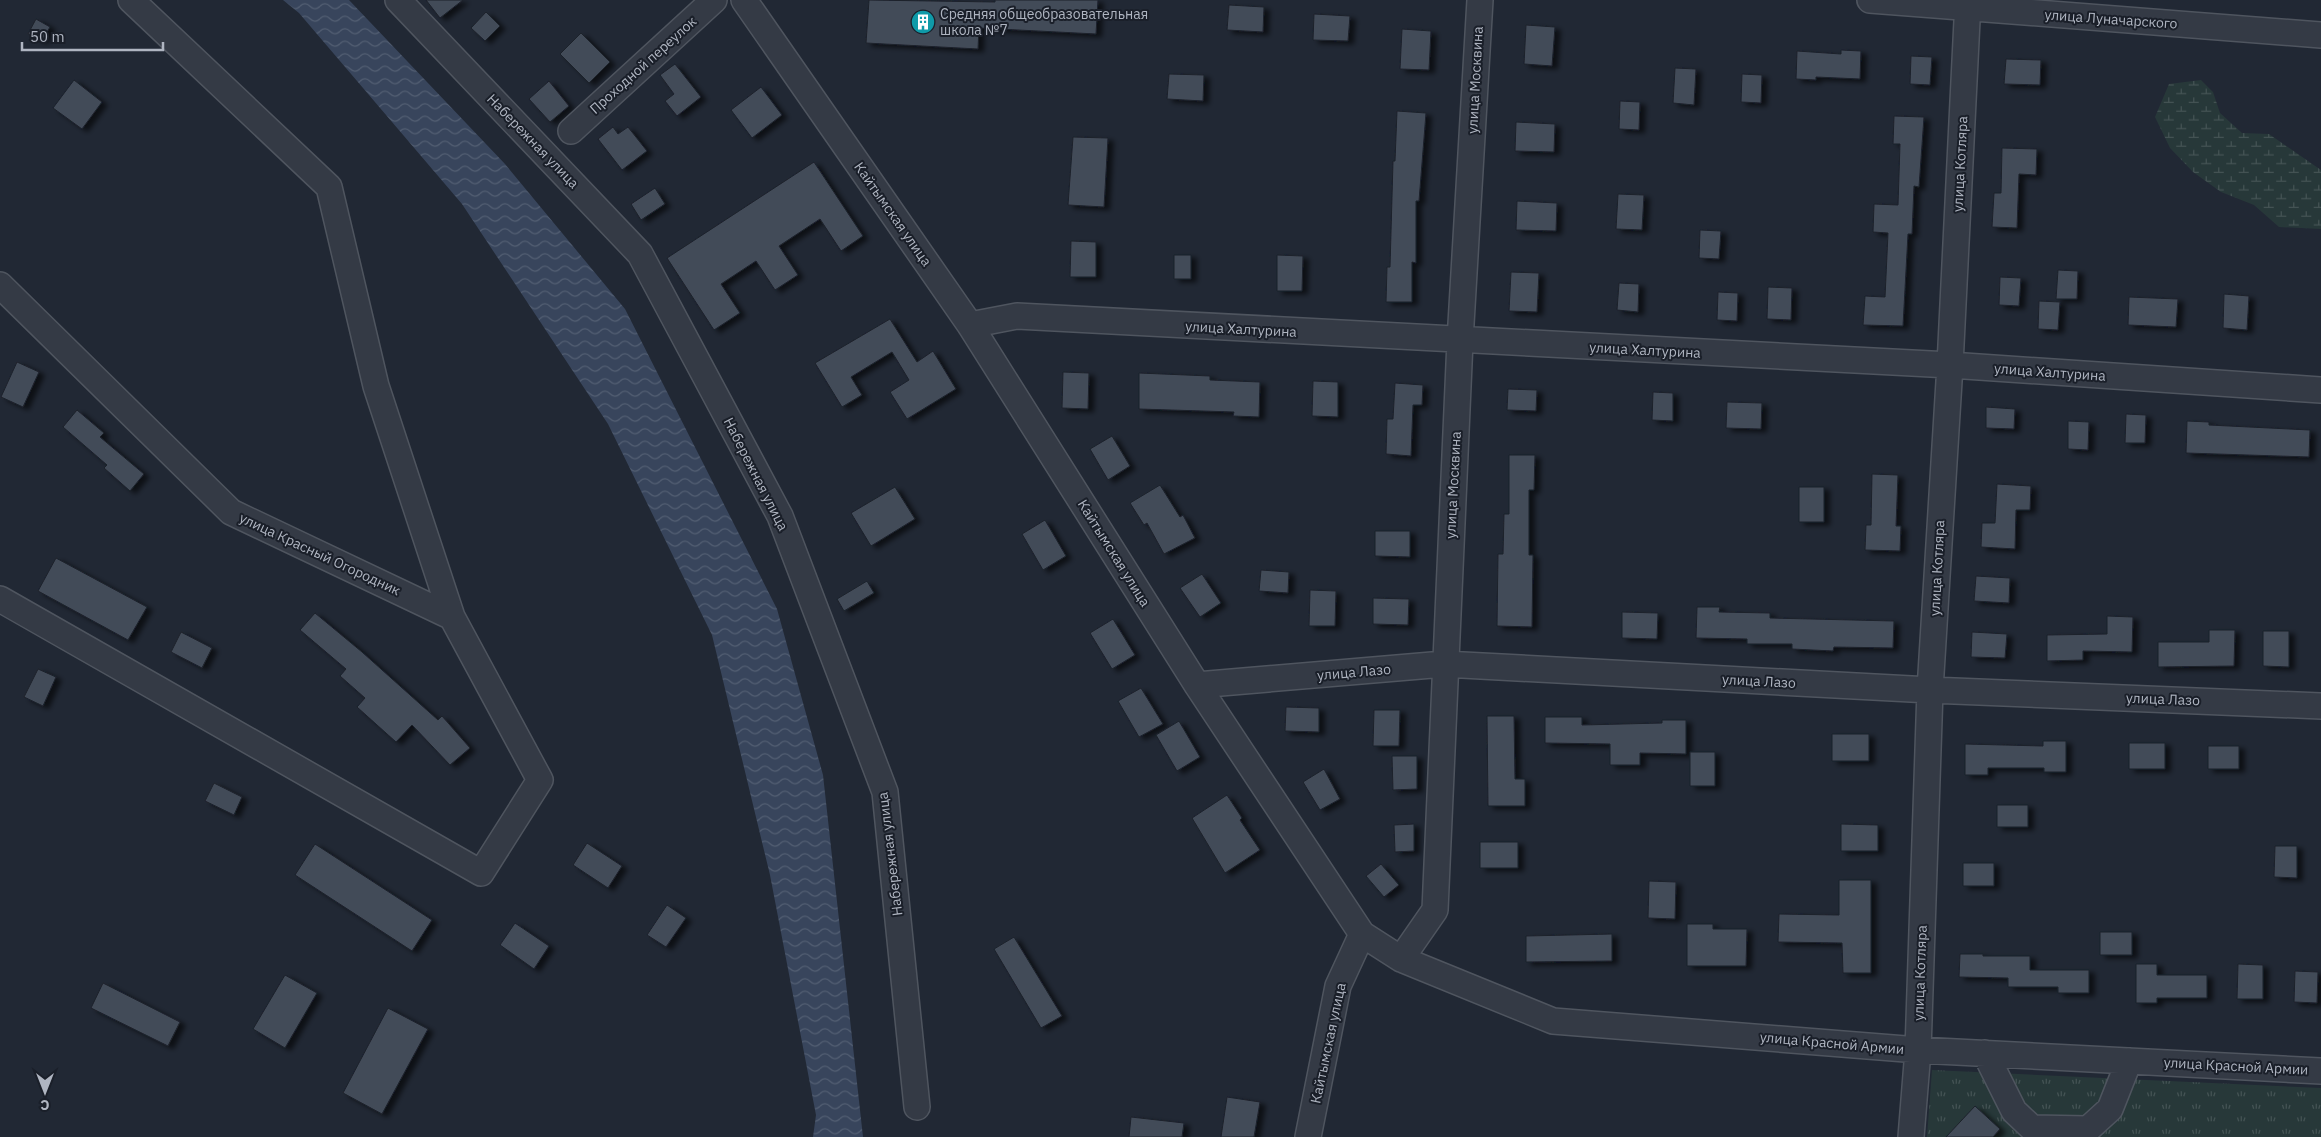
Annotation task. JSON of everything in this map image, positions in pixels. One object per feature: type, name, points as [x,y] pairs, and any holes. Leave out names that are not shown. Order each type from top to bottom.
[{"type":"street","points":[[0,598],[480,874],[540,780],[452,616],[376,386],[329,187],[131,0]]},
{"type":"street","name":"Набережная улица","points":[[398,0],[640,254],[780,516],[885,792],[917,1107]]},
{"type":"street","name":"Проходной переулок","points":[[571,131],[714,0]]},
{"type":"street","name":"Кайтымская улица","points":[[744,0],[970,325],[1197,684],[1362,934],[1338,986],[1308,1137]]},
{"type":"street","name":"улица Москвина","points":[[1401,959],[1435,910],[1444,664],[1460,340],[1480,0]]},
{"type":"street","name":"улица Луначарского","points":[[1870,0],[1968,4],[2321,35]]},
{"type":"street","name":"улица Котляра","points":[[1911,1137],[1918,1050],[1930,690],[1950,365],[1968,4]]},
{"type":"street","name":"улица Красный Огородник","points":[[0,285],[230,512],[452,616]]},
{"type":"street","name":"улица Халтурина","points":[[970,325],[1017,316],[1950,365],[2321,390]]},
{"type":"street","name":"улица Лазо","points":[[1197,684],[1444,664],[1930,690],[2321,706]]},
{"type":"street","name":"улица Красной Армии","points":[[1362,934],[1401,959],[1553,1021],[1918,1050],[2321,1071]]},
{"type":"street","points":[[1985,1053],[2014,1111],[2032,1128],[2088,1129],[2110,1109],[2130,1061]]},
{"type":"green space","points":[[2201,80],[2213,92],[2220,113],[2242,133],[2269,134],[2321,170],[2321,229],[2279,227],[2254,205],[2221,192],[2193,172],[2170,148],[2155,117],[2169,84]]},
{"type":"green space","points":[[1932,1070],[2321,1088],[2321,1137],[1927,1137]]},
{"type":"water","points":[[283,0],[349,0],[505,164],[625,309],[777,609],[823,775],[863,1137],[813,1137],[816,1115],[770,875],[712,635],[608,424],[462,204],[299,13]]},
{"type":"building","points":[[426,0],[463,0],[440,18]]},
{"type":"building","points":[[869,0],[995,2],[995,0],[1098,0],[1096,34],[979,28],[978,49],[866,43]]},
{"type":"building","points":[[1229,5],[1264,7],[1263,32],[1227,30]]},
{"type":"building","points":[[486,12],[500,26],[485,41],[471,28]]},
{"type":"building","points":[[1314,14],[1350,16],[1348,41],[1313,40]]},
{"type":"building","points":[[36,19],[50,27],[42,41],[28,34]]},
{"type":"building","points":[[1526,25],[1555,27],[1552,66],[1524,64]]},
{"type":"building","points":[[1402,29],[1431,31],[1429,70],[1400,69]]},
{"type":"building","points":[[581,33],[610,62],[589,83],[560,54]]},
{"type":"building","points":[[1841,50],[1861,51],[1860,79],[1816,77],[1816,80],[1796,79],[1797,51],[1841,54]]},
{"type":"building","points":[[1911,56],[1932,57],[1930,85],[1910,84]]},
{"type":"building","points":[[2006,59],[2041,60],[2040,85],[2004,84]]},
{"type":"building","points":[[675,64],[701,97],[677,116],[665,101],[674,94],[660,75]]},
{"type":"building","points":[[1675,68],[1696,69],[1694,105],[1673,103]]},
{"type":"building","points":[[1169,74],[1204,75],[1203,101],[1167,99]]},
{"type":"building","points":[[1742,74],[1762,75],[1761,103],[1741,102]]},
{"type":"building","points":[[74,80],[102,102],[82,129],[53,108]]},
{"type":"building","points":[[549,81],[569,106],[550,122],[529,99]]},
{"type":"building","points":[[761,87],[782,115],[752,138],[731,110]]},
{"type":"building","points":[[1620,101],[1640,102],[1639,130],[1619,129]]},
{"type":"building","points":[[1397,111],[1426,113],[1419,201],[1416,201],[1416,263],[1412,262],[1412,302],[1386,302],[1387,267],[1390,267],[1393,161],[1395,161]]},
{"type":"building","points":[[1894,116],[1924,117],[1919,187],[1914,186],[1912,234],[1908,234],[1903,326],[1863,325],[1865,296],[1885,297],[1888,233],[1873,232],[1874,204],[1898,205],[1900,144],[1893,144]]},
{"type":"building","points":[[1516,122],[1555,124],[1554,152],[1515,151]]},
{"type":"building","points":[[613,127],[618,134],[628,127],[647,151],[622,170],[598,139]]},
{"type":"building","points":[[1073,137],[1108,138],[1104,207],[1068,205]]},
{"type":"building","points":[[2002,148],[2037,149],[2036,175],[2019,174],[2017,228],[1992,227],[1994,193],[2001,193]]},
{"type":"building","points":[[814,162],[863,236],[841,251],[820,219],[779,246],[798,275],[775,290],[756,261],[721,284],[740,313],[714,330],[667,258]]},
{"type":"building","points":[[655,188],[665,204],[641,220],[631,204]]},
{"type":"building","points":[[1618,194],[1644,195],[1642,230],[1616,229]]},
{"type":"building","points":[[1517,201],[1557,203],[1556,231],[1516,230]]},
{"type":"building","points":[[1700,230],[1721,231],[1719,259],[1699,258]]},
{"type":"building","points":[[1071,241],[1096,242],[1096,277],[1070,277]]},
{"type":"building","points":[[1174,255],[1191,255],[1191,279],[1174,279]]},
{"type":"building","points":[[1277,255],[1303,256],[1302,291],[1277,291]]},
{"type":"building","points":[[2058,270],[2078,271],[2077,299],[2056,299]]},
{"type":"building","points":[[1511,272],[1539,273],[1537,312],[1509,311]]},
{"type":"building","points":[[2000,277],[2021,278],[2019,306],[1999,305]]},
{"type":"building","points":[[1619,283],[1639,284],[1638,312],[1617,310]]},
{"type":"building","points":[[1768,287],[1792,288],[1791,320],[1767,319]]},
{"type":"building","points":[[1718,292],[1738,293],[1737,321],[1717,320]]},
{"type":"building","points":[[2224,294],[2249,296],[2247,330],[2223,328]]},
{"type":"building","points":[[2129,297],[2178,299],[2176,327],[2128,325]]},
{"type":"building","points":[[2039,301],[2060,302],[2058,330],[2038,329]]},
{"type":"building","points":[[890,319],[917,362],[933,351],[956,389],[907,419],[890,392],[909,380],[892,352],[851,377],[862,395],[842,407],[815,363]]},
{"type":"building","points":[[17,362],[39,372],[23,407],[1,397]]},
{"type":"building","points":[[1063,372],[1089,373],[1088,409],[1062,408]]},
{"type":"building","points":[[1139,373],[1210,376],[1210,380],[1260,382],[1259,417],[1233,416],[1234,412],[1139,409]]},
{"type":"building","points":[[1313,381],[1338,382],[1338,417],[1312,416]]},
{"type":"building","points":[[1395,383],[1423,385],[1422,405],[1413,405],[1411,456],[1386,454],[1387,419],[1393,419]]},
{"type":"building","points":[[1508,389],[1537,390],[1536,411],[1507,410]]},
{"type":"building","points":[[1653,392],[1673,393],[1673,421],[1652,420]]},
{"type":"building","points":[[1727,402],[1762,403],[1761,429],[1726,428]]},
{"type":"building","points":[[1986,407],[2015,409],[2014,429],[1986,428]]},
{"type":"building","points":[[77,410],[104,433],[100,437],[144,474],[130,491],[104,468],[107,465],[63,427]]},
{"type":"building","points":[[2126,414],[2146,415],[2145,443],[2125,443]]},
{"type":"building","points":[[2068,421],[2089,422],[2088,450],[2068,449]]},
{"type":"building","points":[[2187,421],[2209,422],[2209,425],[2310,430],[2309,457],[2186,453]]},
{"type":"building","points":[[1112,436],[1130,466],[1108,480],[1090,449]]},
{"type":"building","points":[[1509,455],[1535,455],[1534,490],[1529,490],[1529,555],[1533,555],[1532,627],[1497,626],[1498,554],[1503,554],[1504,514],[1509,514]]},
{"type":"building","points":[[1872,474],[1898,475],[1896,526],[1901,526],[1900,551],[1865,550],[1866,525],[1871,525]]},
{"type":"building","points":[[1997,484],[2031,486],[2030,510],[2016,510],[2015,549],[1981,547],[1982,523],[1995,523]]},
{"type":"building","points":[[1160,485],[1180,517],[1183,515],[1195,538],[1164,554],[1147,523],[1144,525],[1130,503]]},
{"type":"building","points":[[895,487],[915,519],[871,546],[851,513]]},
{"type":"building","points":[[1799,487],[1824,487],[1824,522],[1799,522]]},
{"type":"building","points":[[1045,520],[1066,556],[1043,570],[1022,534]]},
{"type":"building","points":[[1375,531],[1410,531],[1410,557],[1375,556]]},
{"type":"building","points":[[56,558],[147,607],[128,640],[38,591]]},
{"type":"building","points":[[1261,570],[1289,572],[1288,593],[1259,591]]},
{"type":"building","points":[[1202,574],[1221,603],[1200,617],[1180,588]]},
{"type":"building","points":[[1976,576],[2010,578],[2009,603],[1974,601]]},
{"type":"building","points":[[867,581],[874,593],[844,611],[837,599]]},
{"type":"building","points":[[1310,590],[1336,591],[1335,626],[1309,626]]},
{"type":"building","points":[[1373,598],[1409,599],[1408,625],[1373,624]]},
{"type":"building","points":[[1697,607],[1720,607],[1719,612],[1770,613],[1770,618],[1894,621],[1893,648],[1834,647],[1833,651],[1792,649],[1792,644],[1747,644],[1747,639],[1696,638]]},
{"type":"building","points":[[1622,612],[1658,613],[1657,639],[1622,638]]},
{"type":"building","points":[[315,613],[438,720],[442,716],[470,748],[450,765],[412,725],[396,742],[357,707],[365,698],[340,676],[346,669],[300,630]]},
{"type":"building","points":[[2107,616],[2133,617],[2132,652],[2083,651],[2083,660],[2047,661],[2047,635],[2107,634]]},
{"type":"building","points":[[1113,619],[1135,655],[1112,669],[1090,633]]},
{"type":"building","points":[[2209,630],[2235,630],[2234,666],[2158,667],[2158,642],[2209,642]]},
{"type":"building","points":[[2263,631],[2289,631],[2289,667],[2263,666]]},
{"type":"building","points":[[181,632],[212,648],[202,668],[171,652]]},
{"type":"building","points":[[1972,632],[2007,634],[2005,658],[1971,657]]},
{"type":"building","points":[[38,669],[56,677],[43,706],[24,697]]},
{"type":"building","points":[[1141,688],[1163,724],[1139,737],[1118,701]]},
{"type":"building","points":[[1286,707],[1319,708],[1319,732],[1285,731]]},
{"type":"building","points":[[1374,710],[1400,710],[1399,746],[1373,746]]},
{"type":"building","points":[[1487,716],[1514,716],[1515,779],[1525,779],[1525,806],[1488,806]]},
{"type":"building","points":[[1545,717],[1582,717],[1582,725],[1662,723],[1662,720],[1686,720],[1686,754],[1640,753],[1640,765],[1610,765],[1610,744],[1545,743]]},
{"type":"building","points":[[1179,721],[1200,757],[1177,771],[1156,735]]},
{"type":"building","points":[[1832,734],[1869,734],[1869,761],[1832,761]]},
{"type":"building","points":[[2043,741],[2066,741],[2066,772],[2044,772],[2044,768],[1988,768],[1988,775],[1965,775],[1965,744],[2043,746]]},
{"type":"building","points":[[2129,743],[2165,743],[2165,769],[2129,769]]},
{"type":"building","points":[[2208,746],[2239,746],[2239,769],[2208,769]]},
{"type":"building","points":[[1690,752],[1715,752],[1715,786],[1690,786]]},
{"type":"building","points":[[1392,756],[1417,756],[1417,789],[1393,790]]},
{"type":"building","points":[[1324,769],[1340,799],[1320,810],[1303,782]]},
{"type":"building","points":[[214,783],[242,797],[234,815],[205,801]]},
{"type":"building","points":[[1227,795],[1242,818],[1240,820],[1260,850],[1225,873],[1192,818]]},
{"type":"building","points":[[1997,805],[2028,805],[2028,827],[1997,827]]},
{"type":"building","points":[[1414,824],[1414,851],[1395,852],[1394,825]]},
{"type":"building","points":[[1841,824],[1878,825],[1878,851],[1841,851]]},
{"type":"building","points":[[1480,842],[1518,842],[1518,868],[1480,868]]},
{"type":"building","points":[[587,843],[622,866],[608,888],[573,865]]},
{"type":"building","points":[[315,844],[432,920],[412,951],[295,875]]},
{"type":"building","points":[[2275,846],[2297,846],[2297,878],[2274,877]]},
{"type":"building","points":[[1963,863],[1994,863],[1994,886],[1963,886]]},
{"type":"building","points":[[1381,864],[1399,885],[1384,897],[1366,876]]},
{"type":"building","points":[[1839,880],[1871,880],[1871,973],[1843,973],[1842,943],[1778,942],[1779,914],[1839,915]]},
{"type":"building","points":[[1649,881],[1676,882],[1675,919],[1648,918]]},
{"type":"building","points":[[667,905],[686,918],[666,947],[647,935]]},
{"type":"building","points":[[515,923],[549,946],[534,969],[500,945]]},
{"type":"building","points":[[1687,924],[1713,924],[1713,929],[1747,929],[1746,966],[1687,966]]},
{"type":"building","points":[[2100,932],[2132,932],[2132,955],[2100,955]]},
{"type":"building","points":[[1612,934],[1612,961],[1526,962],[1526,936]]},
{"type":"building","points":[[1014,937],[1062,1016],[1041,1028],[994,949]]},
{"type":"building","points":[[1960,954],[2030,956],[2030,970],[2089,970],[2089,993],[2058,993],[2058,987],[2008,987],[2008,978],[1959,977]]},
{"type":"building","points":[[2136,964],[2157,964],[2157,975],[2207,975],[2207,998],[2157,998],[2157,1003],[2136,1003]]},
{"type":"building","points":[[2238,964],[2263,965],[2263,999],[2237,999]]},
{"type":"building","points":[[2295,971],[2318,972],[2317,1003],[2294,1002]]},
{"type":"building","points":[[285,975],[317,993],[285,1048],[253,1029]]},
{"type":"building","points":[[103,983],[180,1022],[168,1046],[91,1008]]},
{"type":"building","points":[[388,1008],[428,1029],[382,1114],[343,1093]]},
{"type":"building","points":[[1227,1097],[1260,1102],[1254,1137],[1221,1137]]},
{"type":"building","points":[[1975,1106],[2000,1129],[1993,1137],[1946,1137]]},
{"type":"building","points":[[1131,1117],[1184,1123],[1182,1137],[1129,1137]]},
{"type":"place","name":"Средняя общеобразовательная школа №7","points":[[923,22]]}]
